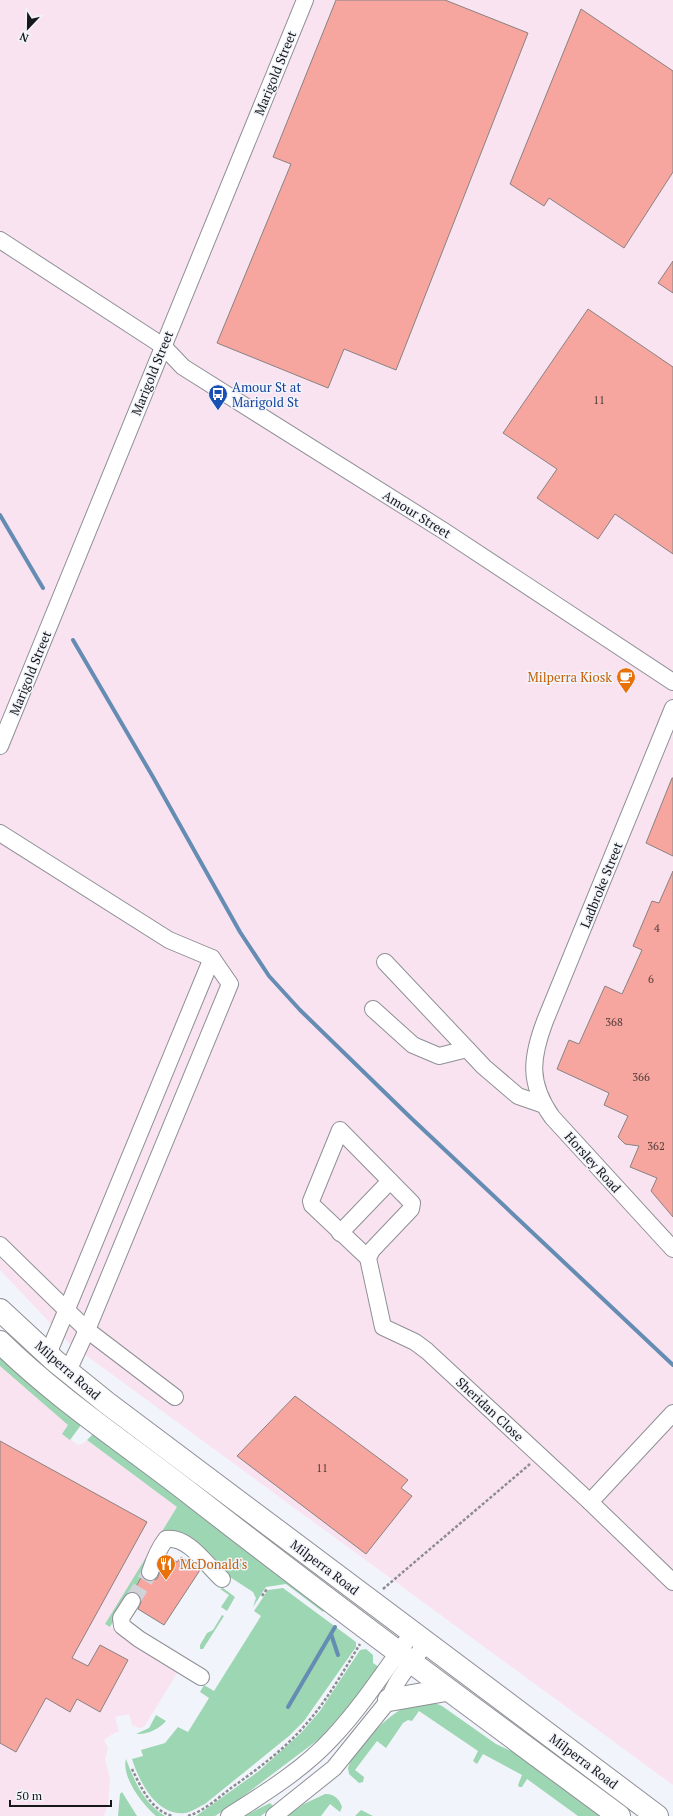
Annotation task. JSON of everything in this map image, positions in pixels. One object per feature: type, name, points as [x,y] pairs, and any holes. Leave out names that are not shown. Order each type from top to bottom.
[{"type":"highway","name":"Milperra Road","points":[[0,1310],[48,1354],[107,1404],[657,1816]]},
{"type":"highway","name":"Milperra Road","points":[[0,1342],[56,1391],[277,1562],[446,1690],[619,1816]]},
{"type":"highway","points":[[389,1700],[415,1694],[446,1690]]},
{"type":"street","name":"Marigold Street","points":[[0,746],[305,0]]},
{"type":"street","name":"Amour Street","points":[[0,240],[163,346],[183,367],[444,531],[673,682]]},
{"type":"street","name":"Ladbroke Street","points":[[534,1063],[539,1037],[673,708]]},
{"type":"street","points":[[0,833],[169,940],[212,958],[228,980],[229,988],[87,1330],[68,1371]]},
{"type":"street","points":[[48,1354],[68,1310],[212,958]]},
{"type":"street","points":[[385,962],[484,1067],[518,1096],[544,1105]]},
{"type":"street","points":[[373,1009],[413,1045],[439,1056],[467,1049]]},
{"type":"street","name":"Horsley Road","points":[[534,1063],[534,1077],[544,1105],[564,1130],[673,1249]]},
{"type":"street","points":[[340,1130],[390,1181],[412,1203],[411,1209],[372,1250],[368,1258],[312,1205],[311,1201],[340,1130]]},
{"type":"street","points":[[340,1233],[390,1181]]},
{"type":"street","points":[[0,1245],[87,1330],[175,1397]]},
{"type":"street","name":"Sheridan Close","points":[[368,1258],[383,1327],[400,1334],[427,1351],[590,1502],[673,1582]]},
{"type":"street","points":[[590,1502],[673,1413]]},
{"type":"street","points":[[150,1571],[154,1559],[163,1543],[166,1539],[171,1538],[177,1540],[202,1556],[218,1576]]},
{"type":"street","points":[[129,1605],[130,1621],[155,1637],[159,1642],[203,1674]]},
{"type":"street","points":[[229,1816],[290,1775],[332,1738],[404,1658],[420,1637]]},
{"type":"street","points":[[274,1816],[334,1768],[389,1700],[404,1658]]},
{"type":"path","points":[[379,1592],[539,1455]]},
{"type":"path","points":[[262,1596],[267,1589]]},
{"type":"path","points":[[188,1816],[203,1809],[229,1790],[270,1759],[294,1737],[315,1713],[361,1644]]},
{"type":"path","points":[[132,1769],[150,1802],[162,1812],[173,1816]]},
{"type":"shaded area","points":[[0,0],[673,0],[673,1785],[69,1343],[0,1270]]},
{"type":"shaded area","points":[[0,1366],[69,1425],[63,1434],[78,1445],[87,1440],[178,1507],[106,1624],[179,1670],[144,1727],[139,1728],[132,1725],[129,1714],[115,1717],[119,1732],[114,1733],[104,1740],[108,1748],[105,1759],[110,1778],[108,1805],[104,1816],[0,1816]]},
{"type":"green space","points":[[0,1354],[81,1425],[70,1440],[62,1434],[68,1425],[0,1366]]},
{"type":"green space","points":[[93,1434],[324,1610],[323,1612],[286,1584],[266,1587],[253,1607],[256,1598],[253,1592],[216,1568],[174,1536],[147,1573],[116,1622],[113,1622],[110,1627],[105,1624],[177,1507],[87,1440]]},
{"type":"green space","points":[[223,1588],[235,1597],[227,1611],[221,1607],[229,1595],[220,1589]]},
{"type":"green space","points":[[283,1588],[356,1642],[356,1647],[304,1721],[289,1736],[205,1804],[193,1811],[185,1813],[165,1809],[157,1803],[144,1787],[132,1759],[143,1756],[141,1750],[165,1743],[178,1727],[188,1732],[209,1698],[200,1692],[204,1685],[214,1691],[261,1616],[254,1611],[268,1590]]},
{"type":"green space","points":[[222,1615],[224,1616],[203,1649],[200,1649],[200,1645],[207,1633],[213,1630]]},
{"type":"green space","points":[[366,1649],[373,1655],[373,1663],[379,1667],[346,1710],[319,1739],[215,1816],[196,1816],[259,1771],[301,1733],[320,1711],[360,1650]]},
{"type":"green space","points":[[433,1702],[442,1706],[496,1744],[524,1757],[604,1816],[578,1816],[527,1779],[522,1787],[519,1787],[518,1785],[522,1775],[483,1754],[477,1764],[473,1761],[478,1751],[419,1711],[412,1721],[408,1720],[403,1723],[386,1748],[377,1741],[355,1770],[364,1777],[363,1782],[359,1783],[349,1774],[348,1768],[351,1760],[364,1742],[382,1724],[400,1710],[408,1706]]},
{"type":"green space","points":[[156,1715],[166,1721],[160,1727],[152,1731],[144,1734],[136,1734],[149,1728]]},
{"type":"green space","points":[[126,1759],[141,1791],[151,1805],[165,1816],[156,1816],[139,1798],[127,1774],[125,1766]]},
{"type":"green space","points":[[122,1792],[137,1816],[118,1816],[120,1794]]},
{"type":"green space","points":[[325,1794],[331,1794],[338,1799],[342,1807],[340,1812],[330,1804],[321,1816],[287,1816],[304,1804]]},
{"type":"green space","points":[[270,1803],[273,1806],[261,1816],[244,1816]]},
{"type":"green space","points":[[361,1810],[373,1816],[355,1816]]},
{"type":"building","points":[[336,0],[445,0],[528,33],[396,370],[344,349],[328,388],[217,343],[291,164],[273,157]]},
{"type":"building","points":[[581,9],[673,71],[673,172],[624,248],[549,198],[544,206],[510,184]]},
{"type":"building","points":[[673,261],[673,293],[658,283]]},
{"type":"building","points":[[588,309],[673,367],[673,554],[615,514],[598,539],[537,498],[557,469],[503,433]]},
{"type":"building","points":[[673,778],[673,856],[646,843]]},
{"type":"building","points":[[673,871],[673,1217],[651,1191],[657,1178],[630,1167],[639,1146],[625,1144],[618,1137],[628,1116],[604,1105],[609,1093],[557,1069],[569,1040],[579,1044],[605,986],[622,994],[642,950],[633,946],[652,901],[659,903]]},
{"type":"building","points":[[295,1396],[408,1480],[401,1488],[412,1496],[366,1554],[237,1456]]},
{"type":"building","points":[[0,1441],[147,1522],[72,1658],[88,1666],[100,1645],[128,1660],[100,1712],[77,1699],[70,1712],[46,1698],[16,1752],[0,1743]]},
{"type":"building","name":"McDonald's","points":[[166,1556],[177,1562],[181,1557],[200,1570],[164,1625],[138,1609],[141,1602],[141,1597],[137,1593],[133,1592],[142,1576],[147,1581],[157,1579]]},
{"type":"waterway","points":[[0,515],[43,588]]},
{"type":"waterway","points":[[73,640],[153,777],[240,932],[269,976],[300,1010],[411,1118],[673,1365]]},
{"type":"waterway","points":[[288,1707],[335,1627]]},
{"type":"waterway","points":[[331,1634],[338,1655]]},
{"type":"tunnel","points":[[132,1601],[150,1572]]},
{"type":"place","name":"Amour St at Marigold St","points":[[218,411]]},
{"type":"place","name":"Milperra Kiosk","points":[[626,694]]},
{"type":"place","name":"McDonald's","points":[[166,1581]]}]
